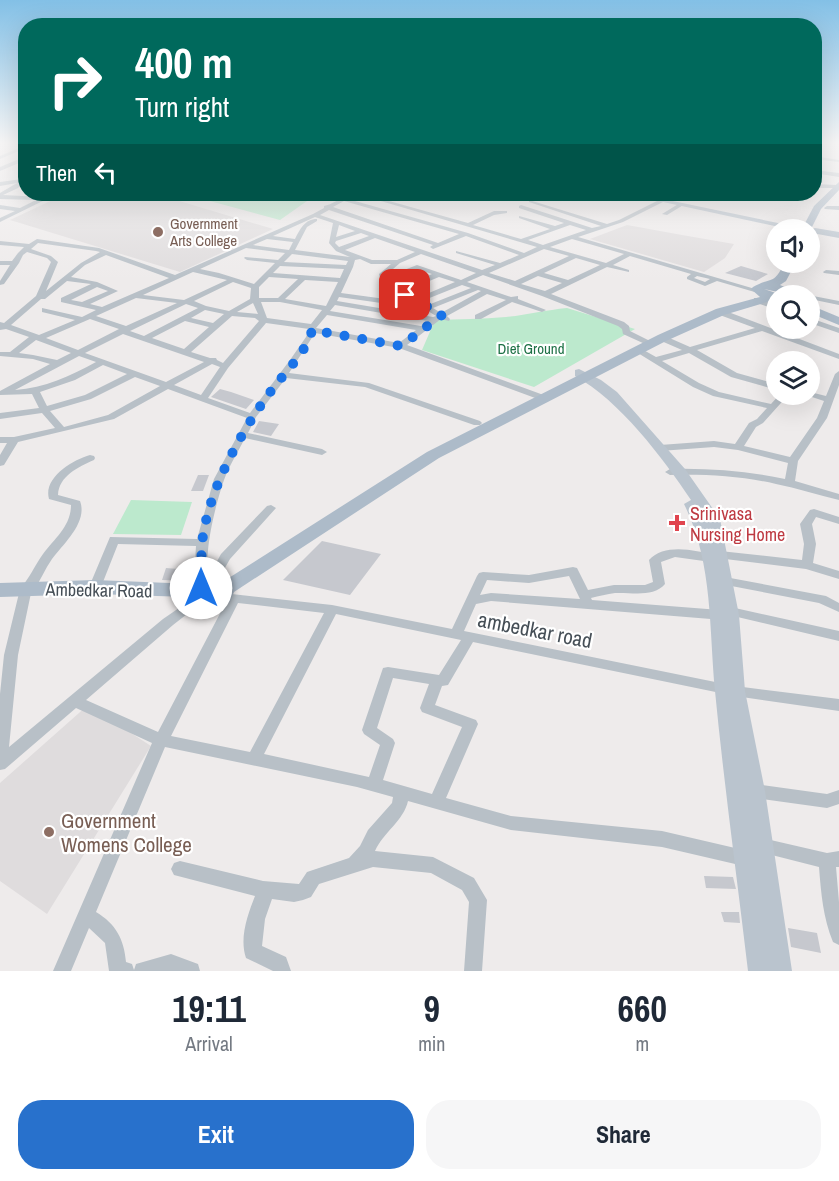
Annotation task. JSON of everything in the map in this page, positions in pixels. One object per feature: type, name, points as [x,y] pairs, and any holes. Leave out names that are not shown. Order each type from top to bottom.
[{"type":"main road","points":[[819,219],[834,208],[838,190]]},
{"type":"main road","points":[[814,219],[817,208],[838,190]]},
{"type":"main road","points":[[668,201],[766,220]]},
{"type":"main road","points":[[820,232],[839,235]]},
{"type":"main road","points":[[214,591],[433,455],[540,397],[641,346],[720,312],[766,298]]},
{"type":"main road","points":[[641,346],[766,298]]},
{"type":"main road","points":[[820,307],[839,315]]},
{"type":"main road","points":[[820,313],[839,321]]},
{"type":"main road","points":[[579,377],[612,395],[660,448],[675,472],[697,512],[725,581],[723,612]]},
{"type":"main road","points":[[579,377],[614,406],[675,472]]},
{"type":"main road","points":[[214,591],[427,452],[477,423],[540,397]]},
{"type":"main road","points":[[716,556],[730,690],[779,971]]},
{"type":"main road","name":"Ambedkar Road","points":[[0,590],[95,587],[214,591]]},
{"type":"main road","points":[[730,690],[754,791],[758,855],[760,971]]},
{"type":"street","points":[[0,196],[17,197]]},
{"type":"street","points":[[0,220],[39,201]]},
{"type":"street","points":[[185,352],[203,340],[233,309],[253,300],[255,287],[291,251],[305,226],[326,207],[337,201]]},
{"type":"street","points":[[347,201],[465,234],[525,255]]},
{"type":"street","points":[[385,201],[627,271]]},
{"type":"street","points":[[531,201],[606,225]]},
{"type":"street","points":[[419,300],[543,247],[621,221],[661,201]]},
{"type":"street","points":[[665,214],[682,204]]},
{"type":"street","points":[[0,207],[21,210]]},
{"type":"street","points":[[326,207],[439,245]]},
{"type":"street","points":[[520,207],[591,230]]},
{"type":"street","points":[[470,225],[496,212],[505,212]]},
{"type":"street","points":[[291,251],[341,250],[385,227],[427,213]]},
{"type":"street","points":[[368,221],[388,214]]},
{"type":"street","points":[[12,355],[38,337],[177,278],[264,236],[318,216],[545,294],[621,324],[626,328],[626,332],[656,360],[696,385],[716,394],[774,408]]},
{"type":"street","points":[[521,217],[554,228]]},
{"type":"street","points":[[524,240],[584,219]]},
{"type":"street","points":[[336,222],[332,243],[353,261]]},
{"type":"street","points":[[383,281],[382,274],[398,262],[483,228]]},
{"type":"street","points":[[332,240],[369,234]]},
{"type":"street","points":[[264,236],[298,241]]},
{"type":"street","points":[[393,243],[413,236]]},
{"type":"street","points":[[570,237],[697,273],[689,278],[705,284],[717,279],[766,293]]},
{"type":"street","points":[[475,245],[483,241]]},
{"type":"street","points":[[1,283],[27,248],[37,242],[89,247],[177,278]]},
{"type":"street","points":[[1,244],[27,248],[55,262],[44,289],[32,305]]},
{"type":"street","points":[[242,246],[353,261]]},
{"type":"street","points":[[383,281],[467,248]]},
{"type":"street","points":[[2,327],[64,278],[106,252]]},
{"type":"street","points":[[459,252],[501,265]]},
{"type":"street","points":[[545,294],[630,254]]},
{"type":"street","points":[[314,265],[321,256]]},
{"type":"street","points":[[515,284],[575,256]]},
{"type":"street","points":[[246,258],[314,265],[367,258],[371,262],[398,262],[542,310]]},
{"type":"street","points":[[214,591],[201,569],[202,543],[219,479],[252,417],[310,337],[312,328],[334,298],[341,280],[353,261]]},
{"type":"street","points":[[0,264],[16,263]]},
{"type":"street","points":[[194,270],[255,287]]},
{"type":"street","points":[[826,272],[839,273]]},
{"type":"street","points":[[537,273],[569,283]]},
{"type":"street","points":[[400,291],[439,274]]},
{"type":"street","points":[[268,275],[341,280]]},
{"type":"street","points":[[64,278],[78,279],[114,291],[83,305]]},
{"type":"street","points":[[280,300],[302,279]]},
{"type":"street","points":[[2,393],[78,352],[232,280]]},
{"type":"street","points":[[383,281],[419,300],[441,318]]},
{"type":"street","points":[[95,285],[64,300],[104,310]]},
{"type":"street","points":[[255,287],[256,300],[264,321]]},
{"type":"street","points":[[426,308],[477,288]]},
{"type":"street","points":[[478,316],[532,290]]},
{"type":"street","points":[[401,346],[422,330],[487,291]]},
{"type":"street","points":[[136,296],[195,303],[204,308],[257,316],[264,321],[401,346],[540,397]]},
{"type":"street","points":[[334,298],[409,314],[441,318]]},
{"type":"street","points":[[820,299],[839,303]]},
{"type":"street","points":[[256,300],[280,300],[422,330]]},
{"type":"street","points":[[146,338],[204,308]]},
{"type":"street","points":[[45,310],[86,318],[225,366]]},
{"type":"street","points":[[720,312],[839,357]]},
{"type":"street","points":[[183,318],[215,326]]},
{"type":"street","points":[[203,398],[225,366],[264,321]]},
{"type":"street","points":[[820,324],[839,331]]},
{"type":"street","points":[[2,327],[38,337],[252,417]]},
{"type":"street","points":[[656,360],[763,328]]},
{"type":"street","points":[[662,338],[690,350],[734,375],[766,384]]},
{"type":"street","points":[[0,354],[57,363]]},
{"type":"street","points":[[0,440],[14,440],[111,417],[213,360]]},
{"type":"street","points":[[2,393],[35,391],[72,378],[104,362]]},
{"type":"street","points":[[0,416],[44,410],[88,397],[135,373]]},
{"type":"street","points":[[283,375],[366,385],[477,423]]},
{"type":"street","points":[[789,484],[793,460],[822,418],[838,379]]},
{"type":"street","points":[[35,391],[44,410],[62,430]]},
{"type":"street","points":[[820,397],[828,399]]},
{"type":"street","points":[[738,447],[752,425],[760,421],[776,405]]},
{"type":"street","points":[[243,435],[322,452]]},
{"type":"street","points":[[0,463],[14,440]]},
{"type":"street","points":[[660,448],[714,444],[738,447],[793,460]]},
{"type":"street","points":[[0,764],[11,655],[27,589],[49,555],[67,533],[77,509],[76,503],[53,497],[54,486],[64,473],[90,458]]},
{"type":"street","points":[[675,472],[703,471],[754,476],[839,497]]},
{"type":"street","points":[[62,971],[161,740],[225,557],[271,508]]},
{"type":"street","points":[[807,565],[810,544],[806,524],[814,512],[839,521]]},
{"type":"street","points":[[95,587],[114,540],[202,543]]},
{"type":"street","points":[[585,599],[614,589],[646,589],[659,584],[655,560],[663,554],[682,553],[807,565],[839,575]]},
{"type":"street","points":[[374,784],[388,742],[369,730],[387,672],[443,681],[463,637],[471,600],[483,576],[529,579],[573,571],[585,599]]},
{"type":"street","points":[[725,581],[822,599],[839,608]]},
{"type":"street","points":[[0,764],[168,622],[214,591]]},
{"type":"street","name":"ambedkar road","points":[[214,591],[332,609],[730,690],[839,705]]},
{"type":"street","points":[[471,600],[491,597],[585,599],[723,612],[839,636]]},
{"type":"street","points":[[254,760],[332,609]]},
{"type":"street","points":[[436,802],[471,724],[427,708],[437,680]]},
{"type":"street","points":[[75,701],[161,740],[374,784],[511,823],[662,839],[758,855],[833,860],[830,901],[839,936]]},
{"type":"street","points":[[754,791],[827,801],[839,796]]},
{"type":"street","points":[[354,864],[366,852],[374,835],[399,806],[402,792]]},
{"type":"street","points":[[180,869],[267,889],[301,893],[306,891],[308,884],[314,878],[373,859],[433,865],[468,884],[478,900],[473,971]]},
{"type":"street","points":[[267,889],[262,899],[252,941],[253,951],[279,964],[282,971]]},
{"type":"street","points":[[87,917],[103,926],[114,939],[117,967],[125,971]]},
{"type":"street","points":[[143,971],[171,963],[191,971]]},
{"type":"shaded area","name":"Government Arts College","points":[[50,201],[179,201],[273,229],[180,272],[10,220]]},
{"type":"shaded area","points":[[627,225],[734,244],[725,258],[704,272],[590,239]]},
{"type":"shaded area","name":"Government Womens College","points":[[88,705],[151,746],[47,914],[0,881],[0,783]]},
{"type":"green space","points":[[210,201],[307,201],[280,220]]},
{"type":"green space","name":"Diet Ground","points":[[567,308],[635,329],[534,387],[422,350],[435,320],[506,317]]},
{"type":"green space","points":[[131,500],[192,502],[181,535],[113,534]]},
{"type":"building","points":[[741,266],[768,274],[756,281],[725,273]]},
{"type":"building","points":[[220,389],[254,400],[246,409],[211,397]]},
{"type":"building","points":[[259,421],[279,424],[271,436],[253,432]]},
{"type":"building","points":[[198,475],[209,475],[203,491],[191,491]]},
{"type":"building","points":[[322,541],[381,554],[350,595],[283,580]]},
{"type":"building","points":[[166,568],[191,570],[188,581],[162,580]]},
{"type":"building","points":[[704,876],[733,877],[736,889],[706,888]]},
{"type":"building","points":[[721,912],[739,912],[740,923],[724,922]]},
{"type":"building","points":[[788,928],[817,933],[821,953],[791,947]]},
{"type":"place","name":"Government Arts College","points":[[158,232]]},
{"type":"place","name":"Srinivasa Nursing Home","points":[[677,523]]},
{"type":"place","name":"Government Womens College","points":[[49,832]]},
{"type":"route","points":[[201,588],[206,585],[201,569],[202,543],[219,479],[252,417],[293,362],[310,337],[312,330],[401,346],[442,315],[426,308],[419,300],[405,295]]}]
